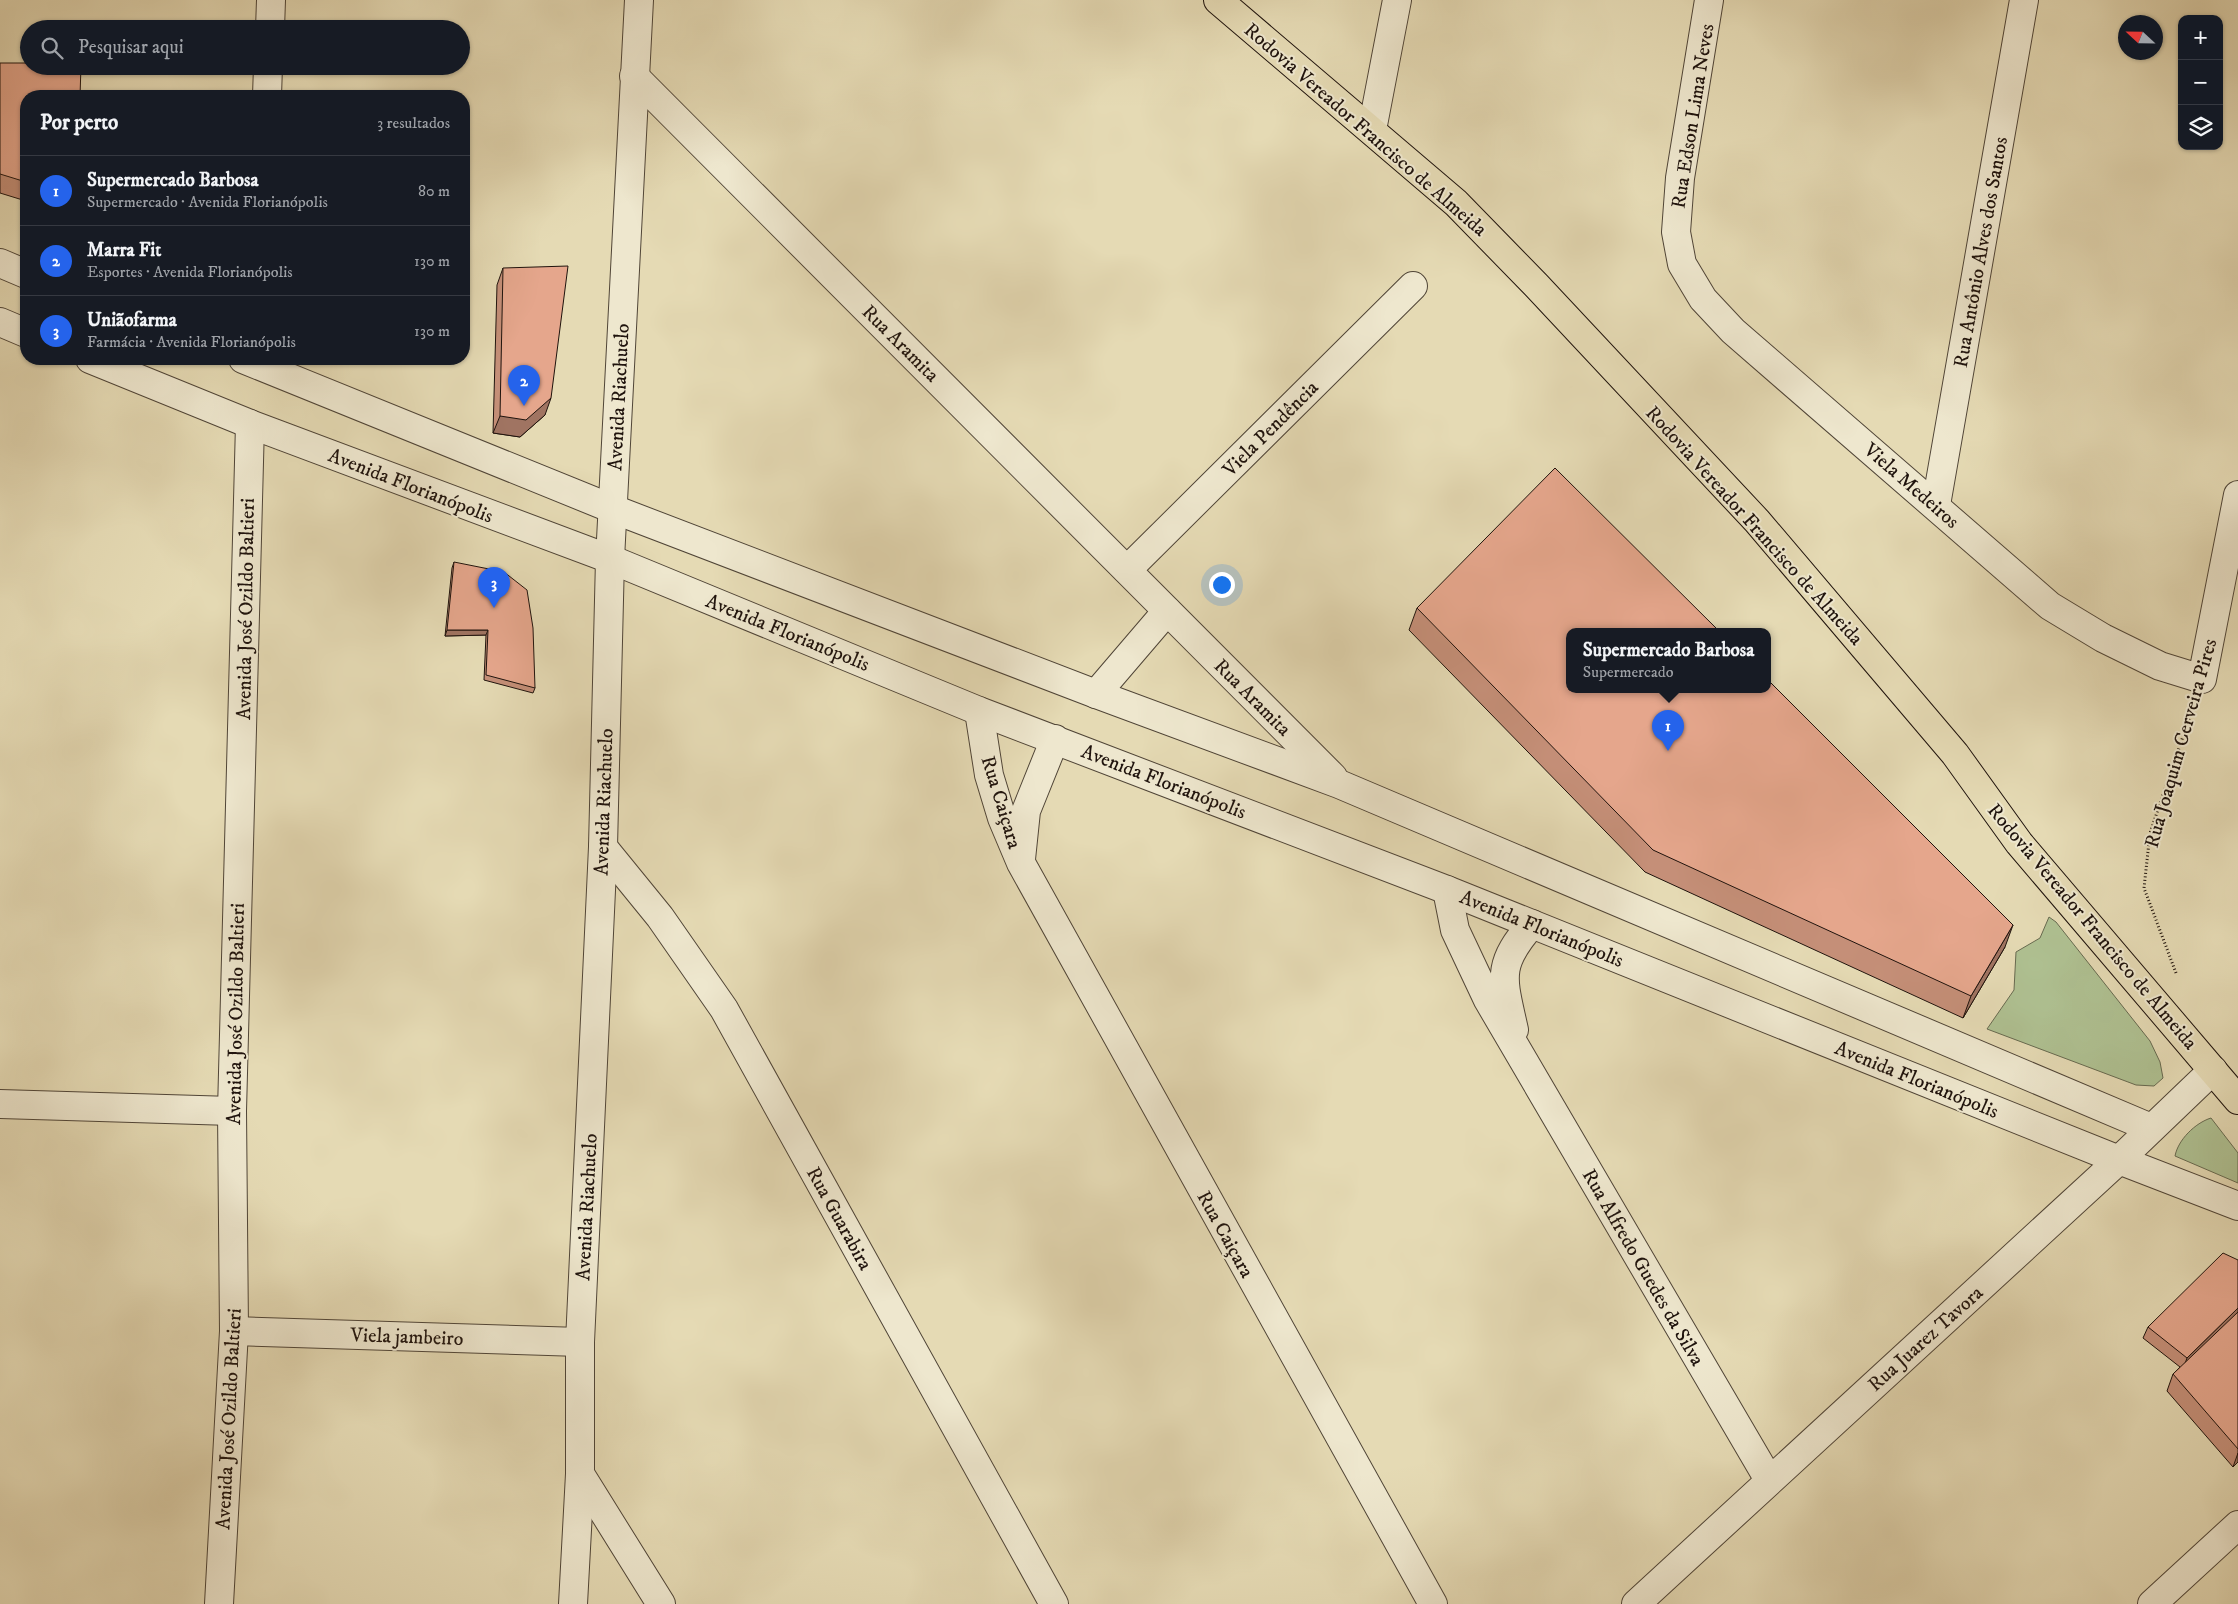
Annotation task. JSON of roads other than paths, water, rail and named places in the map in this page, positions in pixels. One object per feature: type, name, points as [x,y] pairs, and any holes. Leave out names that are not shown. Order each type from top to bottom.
[{"type":"main road","name":"Rodovia Vereador Francisco de Almeida","points":[[1218,0],[1456,203],[1536,285],[1757,521],[1955,754],[2019,843],[2238,1100]]},
{"type":"street","points":[[270,20],[271,0]]},
{"type":"street","name":"Avenida Riachuelo","points":[[573,1604],[580,1474],[580,1342],[603,847],[610,560],[639,0]]},
{"type":"street","points":[[1372,130],[1397,0]]},
{"type":"street","name":"Rua Edson Lima Neves","points":[[1676,232],[1680,178],[1710,0]]},
{"type":"street","name":"Rua Antônio Alves dos Santos","points":[[1936,505],[2024,0]]},
{"type":"street","points":[[267,90],[268,75]]},
{"type":"street","name":"Rua Aramita","points":[[634,76],[1339,784]]},
{"type":"street","name":"Viela Medeiros","points":[[1676,232],[1682,264],[1704,299],[1733,331],[1936,505],[2050,606],[2103,638],[2160,666],[2202,679]]},
{"type":"street","points":[[0,263],[20,271]]},
{"type":"street","name":"Viela Pendência","points":[[1127,570],[1413,286]]},
{"type":"street","points":[[0,322],[20,330]]},
{"type":"street","name":"Avenida Florianópolis","points":[[105,365],[250,424],[610,560],[979,711],[1447,890],[2238,1206]]},
{"type":"street","points":[[263,365],[613,509],[1096,694],[1339,784],[2151,1128]]},
{"type":"street","name":"Avenida José Ozildo Baltieri","points":[[218,1604],[234,1331],[232,1111],[250,424]]},
{"type":"street","name":"Rua Joaquim Cerveira Pires","points":[[2202,679],[2238,495]]},
{"type":"street","points":[[1096,694],[1167,611]]},
{"type":"street","name":"Rua Caiçara","points":[[979,711],[989,775],[1002,818],[1021,863],[1433,1604]]},
{"type":"street","name":"Rua Caiçara","points":[[1021,863],[1026,810],[1055,739]]},
{"type":"street","name":"Rua Guarabira","points":[[603,847],[660,917],[724,1010],[1054,1604]]},
{"type":"street","name":"Rua Alfredo Guedes da Silva","points":[[1447,890],[1455,930],[1468,961],[1519,1054],[1770,1480]]},
{"type":"street","name":"Rua Alfredo Guedes da Silva","points":[[1519,1054],[1503,979],[1506,960],[1515,943],[1532,924]]},
{"type":"street","name":"Rua Juarez Tavora","points":[[1636,1604],[2119,1160],[2213,1070]]},
{"type":"street","points":[[0,1104],[232,1111]]},
{"type":"street","name":"Viela jambeiro","points":[[234,1331],[580,1342]]},
{"type":"street","points":[[580,1474],[661,1604]]},
{"type":"street","points":[[2152,1604],[2238,1525]]},
{"type":"place","name":"Marra Fit","points":[[524,406]]},
{"type":"place","name":"Uniãofarma","points":[[494,608]]},
{"type":"place","name":"Supermercado Barbosa","points":[[1668,751]]}]
